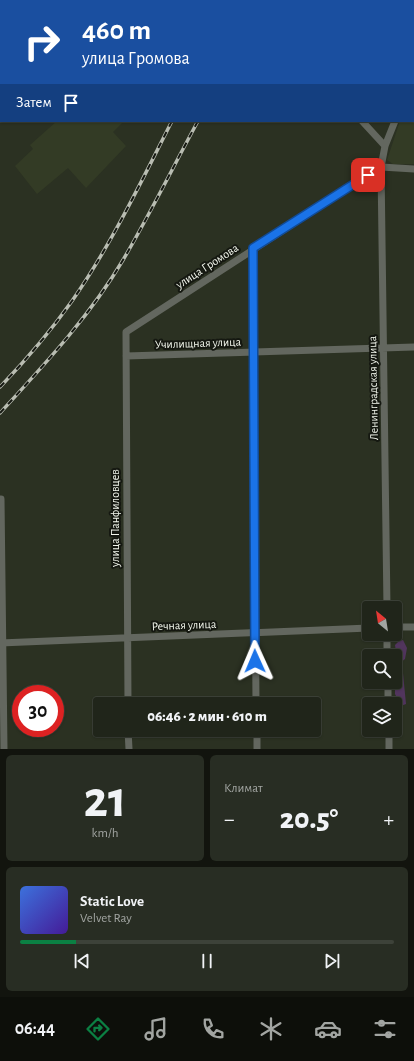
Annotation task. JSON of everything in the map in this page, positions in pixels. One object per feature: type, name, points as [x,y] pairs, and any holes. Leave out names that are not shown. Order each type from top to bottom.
[{"type":"street","points":[[363,122],[385,146]]},
{"type":"street","points":[[395,122],[385,146],[381,167],[414,169]]},
{"type":"street","name":"улица Громова","points":[[126,332],[253,248],[381,167]]},
{"type":"street","name":"Ленинградская улица","points":[[381,167],[387,601]]},
{"type":"street","points":[[253,248],[255,352],[254,633],[256,697]]},
{"type":"street","name":"улица Панфиловцев","points":[[126,332],[128,697]]},
{"type":"street","name":"Училищная улица","points":[[126,356],[414,347]]},
{"type":"street","points":[[1,499],[4,749]]},
{"type":"street","points":[[402,627],[414,627]]},
{"type":"street","name":"Речная улица","points":[[2,643],[362,628]]},
{"type":"street","points":[[128,737],[129,749]]},
{"type":"street","points":[[257,737],[257,749]]},
{"type":"street","points":[[388,737],[389,749]]},
{"type":"shaded area","points":[[56,122],[123,122],[113,132],[126,146],[86,188],[68,168],[37,194],[15,166],[33,149],[30,145]]},
{"type":"shaded area","points":[[400,122],[414,122],[414,164],[393,164],[387,160]]},
{"type":"shaded area","points":[[402,640],[407,648],[405,659],[402,661],[402,649],[396,649],[395,645]]},
{"type":"shaded area","points":[[402,673],[406,704],[402,706],[402,697],[396,697],[395,689],[402,689]]},
{"type":"railway","points":[[0,387],[46,335],[86,280],[125,213],[171,122]]},
{"type":"railway","points":[[0,413],[66,340],[110,281],[143,225],[197,122]]},
{"type":"route","points":[[255,661],[255,352],[253,248],[368,175]]}]
